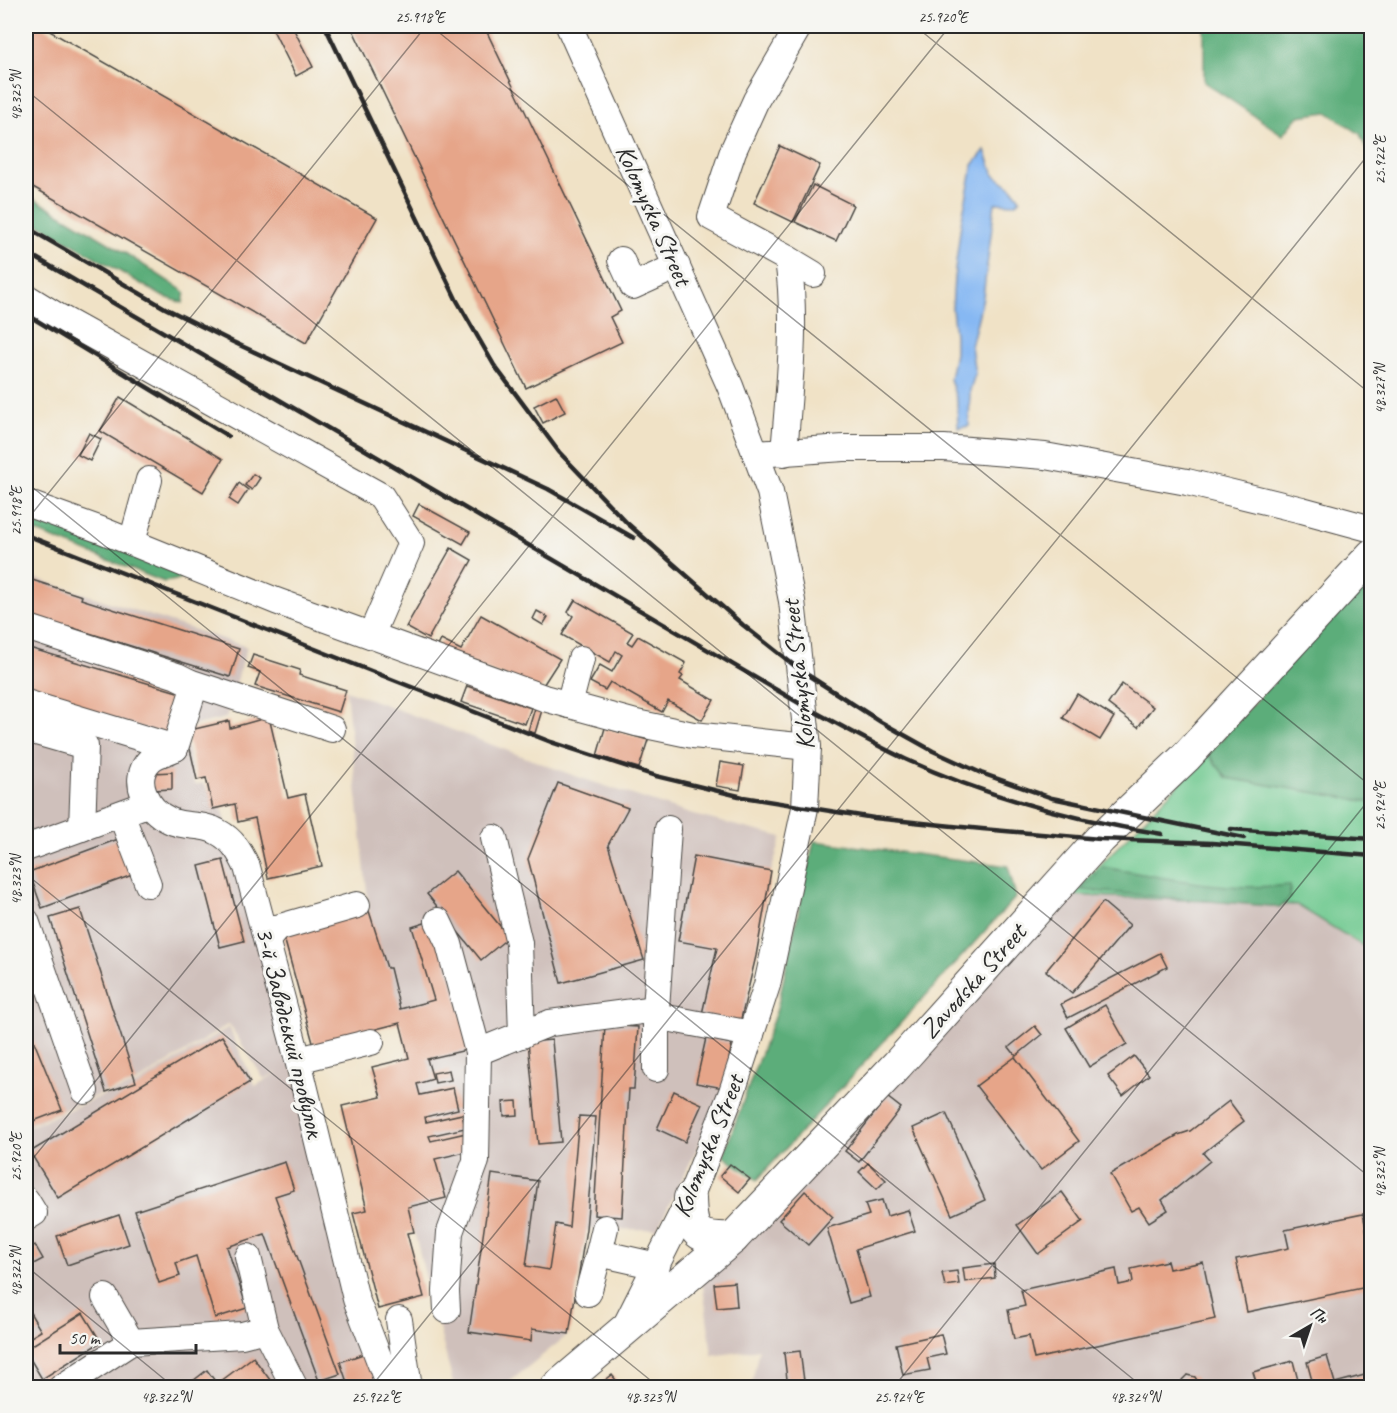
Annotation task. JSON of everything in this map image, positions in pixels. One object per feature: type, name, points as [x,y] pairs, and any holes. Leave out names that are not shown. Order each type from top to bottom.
[{"type":"main road","name":"Zavodska Street","points":[[556,1388],[733,1238],[897,1065],[1100,839],[1186,757],[1371,555]]},
{"type":"main road","points":[[690,1197],[692,1221],[702,1236],[710,1239],[733,1238]]},
{"type":"street","name":"Kolomyska Street","points":[[569,26],[730,386],[770,492],[792,601],[808,747],[805,808],[767,985],[732,1092],[690,1197],[621,1334]]},
{"type":"street","points":[[799,26],[756,100],[733,152],[711,217],[813,274]]},
{"type":"street","points":[[784,453],[790,370],[792,286],[788,259]]},
{"type":"street","points":[[621,260],[633,286],[677,266]]},
{"type":"street","points":[[26,297],[381,496],[411,543],[371,635]]},
{"type":"street","points":[[756,454],[844,448],[944,448],[1045,456],[1187,482],[1371,529]]},
{"type":"street","points":[[132,542],[149,480]]},
{"type":"street","points":[[26,503],[132,542],[276,601],[544,698],[636,723],[693,735],[808,747]]},
{"type":"street","points":[[26,627],[332,729]]},
{"type":"street","points":[[569,705],[581,659]]},
{"type":"street","points":[[26,848],[147,804],[141,783],[143,770],[152,758],[175,748],[193,691],[189,682]]},
{"type":"street","points":[[26,703],[175,748]]},
{"type":"street","points":[[26,729],[85,746],[82,828]]},
{"type":"street","name":"3-й Заводський провулок","points":[[147,804],[170,821],[218,831],[238,848],[247,867],[298,1060],[356,1299],[390,1388]]},
{"type":"street","points":[[121,814],[148,884]]},
{"type":"street","points":[[656,1069],[656,1012],[668,830]]},
{"type":"street","points":[[494,838],[519,943],[522,1035]]},
{"type":"street","points":[[267,940],[277,928],[357,906]]},
{"type":"street","points":[[26,921],[85,1091]]},
{"type":"street","points":[[438,921],[449,944],[478,1052],[476,1161],[450,1232],[447,1310]]},
{"type":"street","points":[[478,1052],[550,1023],[656,1012],[751,1034]]},
{"type":"street","points":[[298,1060],[371,1042]]},
{"type":"street","points":[[26,1200],[34,1213],[26,1218]]},
{"type":"street","points":[[588,1293],[605,1228]]},
{"type":"street","points":[[599,1253],[657,1266]]},
{"type":"street","points":[[248,1257],[265,1329],[295,1388]]},
{"type":"street","points":[[105,1297],[131,1342]]},
{"type":"street","points":[[399,1320],[409,1388]]},
{"type":"street","points":[[61,1388],[131,1342],[242,1335],[265,1329]]},
{"type":"shaded area","points":[[26,575],[247,647],[226,718],[183,728],[195,785],[203,783],[223,811],[380,1387],[26,1387],[26,1128],[106,1094],[137,1084],[229,1027],[255,1086],[280,1071],[264,1079],[229,1024],[136,1083],[106,1092],[26,1126]]},
{"type":"shaded area","points":[[346,690],[575,776],[693,815],[782,837],[771,871],[743,1025],[717,1109],[657,1229],[587,1230],[569,1334],[503,1387],[454,1387],[372,1067],[409,1058],[369,911]]},
{"type":"shaded area","points":[[1071,895],[1297,905],[1371,951],[1371,1387],[751,1387],[759,1349],[712,1356],[701,1271]]},
{"type":"green space","points":[[1204,26],[1371,26],[1371,161],[1360,134],[1327,112],[1299,116],[1283,135],[1204,82]]},
{"type":"green space","points":[[26,195],[122,251],[185,292],[183,303],[162,296],[26,217]]},
{"type":"green space","points":[[26,511],[184,576],[164,582],[26,528]]},
{"type":"green space","points":[[1371,571],[1371,802],[1227,778],[1208,754]]},
{"type":"green space","points":[[1208,754],[1227,778],[1371,802],[1371,951],[1297,905],[1071,895]]},
{"type":"green space","points":[[814,841],[1008,866],[1016,897],[757,1180],[723,1156],[777,1009]]},
{"type":"green space","points":[[1103,867],[1220,885],[1267,887],[1290,885],[1290,898],[1280,907],[1081,890]]},
{"type":"water","points":[[985,150],[994,175],[1012,188],[1020,199],[1015,204],[995,203],[983,297],[971,346],[975,374],[970,390],[969,426],[958,428],[957,401],[950,379],[955,353],[952,309],[954,278],[961,223],[973,165]]},
{"type":"building","points":[[26,26],[41,26],[377,218],[306,343],[26,183]]},
{"type":"building","points":[[282,26],[292,26],[313,67],[296,76],[273,30]]},
{"type":"building","points":[[351,26],[484,26],[621,311],[610,317],[622,342],[526,388]]},
{"type":"building","points":[[840,26],[853,26],[843,31]]},
{"type":"building","points":[[780,146],[820,165],[793,222],[754,203]]},
{"type":"building","points":[[813,185],[853,205],[836,241],[795,222]]},
{"type":"building","points":[[556,395],[565,412],[543,423],[534,406]]},
{"type":"building","points":[[120,397],[223,459],[203,492],[100,431]]},
{"type":"building","points":[[89,433],[101,439],[90,461],[78,455]]},
{"type":"building","points":[[253,474],[260,478],[252,490],[245,485]]},
{"type":"building","points":[[239,483],[248,490],[238,505],[229,499]]},
{"type":"building","points":[[419,504],[470,532],[463,544],[413,516]]},
{"type":"building","points":[[451,548],[472,560],[428,639],[406,627]]},
{"type":"building","points":[[26,578],[82,596],[81,599],[239,649],[230,677],[70,627],[69,633],[26,620]]},
{"type":"building","points":[[575,600],[633,633],[627,642],[632,645],[638,636],[686,663],[680,674],[683,676],[680,680],[714,700],[702,720],[668,701],[662,712],[610,682],[605,690],[590,682],[600,665],[612,672],[622,655],[616,651],[610,662],[562,635],[573,616],[568,612]]},
{"type":"building","points":[[537,611],[548,617],[543,625],[533,619]]},
{"type":"building","points":[[481,615],[560,659],[540,690],[418,644],[420,639],[438,646],[441,640],[461,650]]},
{"type":"building","points":[[26,647],[184,694],[172,736],[26,693]]},
{"type":"building","points":[[253,655],[300,670],[299,675],[346,690],[339,712],[255,686],[260,672],[248,668]]},
{"type":"building","points":[[1122,684],[1153,707],[1138,727],[1108,704]]},
{"type":"building","points":[[467,686],[531,708],[525,724],[461,702]]},
{"type":"building","points":[[1077,694],[1114,717],[1100,740],[1063,718]]},
{"type":"building","points":[[535,708],[542,710],[535,733],[528,731]]},
{"type":"building","points":[[269,717],[288,798],[305,794],[322,866],[268,878],[255,818],[238,822],[235,804],[213,809],[206,778],[197,780],[186,731],[229,721],[230,728]]},
{"type":"building","points":[[605,728],[648,740],[639,768],[597,756]]},
{"type":"building","points":[[720,762],[744,766],[740,790],[716,786]]},
{"type":"building","points":[[172,772],[172,789],[153,790],[153,773]]},
{"type":"building","points":[[558,783],[628,808],[608,845],[644,960],[561,983],[528,859]]},
{"type":"building","points":[[121,838],[135,874],[42,908],[29,872]]},
{"type":"building","points":[[694,856],[771,871],[756,956],[740,1023],[702,1014],[717,948],[678,941]]},
{"type":"building","points":[[223,860],[244,941],[220,947],[199,866]]},
{"type":"building","points":[[455,871],[509,937],[481,960],[427,894]]},
{"type":"building","points":[[1103,902],[1130,925],[1072,993],[1046,971]]},
{"type":"building","points":[[80,909],[136,1082],[106,1092],[50,918]]},
{"type":"building","points":[[369,911],[387,968],[390,968],[400,1009],[434,1000],[412,927],[434,920],[471,1049],[427,1059],[433,1079],[417,1084],[420,1095],[453,1088],[458,1109],[425,1117],[426,1122],[462,1114],[465,1128],[429,1136],[431,1141],[466,1133],[470,1151],[435,1159],[446,1198],[408,1207],[414,1232],[407,1233],[424,1297],[378,1309],[353,1213],[367,1210],[342,1106],[381,1097],[372,1067],[409,1058],[400,1023],[376,1029],[377,1033],[315,1050],[283,934]]},
{"type":"building","points":[[1160,953],[1167,967],[1068,1018],[1061,1004]]},
{"type":"building","points":[[1105,1005],[1127,1044],[1089,1067],[1066,1028]]},
{"type":"building","points":[[26,1022],[62,1110],[26,1124]]},
{"type":"building","points":[[605,1025],[638,1027],[634,1089],[629,1089],[622,1217],[594,1215]]},
{"type":"building","points":[[1035,1026],[1042,1035],[1016,1056],[1009,1047]]},
{"type":"building","points":[[222,1036],[250,1082],[58,1198],[30,1152]]},
{"type":"building","points":[[706,1038],[732,1044],[723,1088],[696,1083]]},
{"type":"building","points":[[552,1040],[561,1142],[538,1144],[528,1042]]},
{"type":"building","points":[[1134,1056],[1149,1075],[1123,1096],[1108,1076]]},
{"type":"building","points":[[1015,1057],[1079,1141],[1041,1170],[976,1086]]},
{"type":"building","points":[[449,1070],[451,1080],[435,1083],[433,1073]]},
{"type":"building","points":[[674,1091],[702,1104],[685,1142],[657,1129]]},
{"type":"building","points":[[887,1097],[901,1108],[859,1162],[845,1151]]},
{"type":"building","points":[[517,1101],[518,1115],[504,1116],[503,1102]]},
{"type":"building","points":[[1229,1101],[1244,1121],[1203,1153],[1210,1161],[1162,1200],[1168,1210],[1149,1222],[1139,1207],[1131,1211],[1110,1174],[1178,1135],[1190,1131]]},
{"type":"building","points":[[946,1113],[985,1200],[952,1215],[913,1128]]},
{"type":"building","points":[[579,1116],[596,1117],[586,1229],[569,1334],[532,1329],[531,1341],[469,1332],[492,1174],[538,1181],[526,1266],[549,1270],[556,1224],[569,1227]]},
{"type":"building","points":[[285,1162],[294,1190],[275,1196],[340,1374],[319,1381],[265,1234],[227,1247],[247,1308],[215,1318],[196,1256],[176,1263],[180,1276],[159,1283],[135,1211]]},
{"type":"building","points":[[868,1163],[886,1180],[877,1189],[859,1172]]},
{"type":"building","points":[[730,1164],[750,1179],[739,1192],[720,1176]]},
{"type":"building","points":[[805,1191],[833,1217],[808,1245],[779,1220]]},
{"type":"building","points":[[1062,1192],[1083,1221],[1038,1254],[1017,1225]]},
{"type":"building","points":[[882,1200],[887,1216],[908,1210],[915,1231],[856,1249],[870,1297],[849,1303],[827,1228],[869,1215],[865,1204]]},
{"type":"building","points":[[1363,1214],[1367,1233],[1372,1232],[1372,1286],[1247,1312],[1236,1259],[1289,1248],[1285,1230]]},
{"type":"building","points":[[119,1215],[129,1244],[67,1265],[57,1236]]},
{"type":"building","points":[[35,1245],[43,1259],[26,1268],[26,1251]]},
{"type":"building","points":[[1167,1261],[1169,1269],[1203,1262],[1215,1319],[1034,1359],[1029,1336],[1014,1339],[1008,1310],[1025,1306],[1021,1290],[1116,1269],[1119,1285],[1133,1282],[1131,1269]]},
{"type":"building","points":[[994,1264],[995,1278],[965,1282],[963,1268]]},
{"type":"building","points":[[957,1271],[959,1284],[945,1286],[942,1273]]},
{"type":"building","points":[[735,1282],[737,1306],[717,1308],[714,1284]]},
{"type":"building","points":[[26,1306],[41,1331],[26,1340]]},
{"type":"building","points":[[83,1313],[101,1342],[42,1379],[26,1349]]},
{"type":"building","points":[[941,1334],[946,1354],[927,1358],[930,1370],[903,1375],[896,1344]]},
{"type":"building","points":[[800,1351],[805,1388],[788,1388],[784,1353]]},
{"type":"building","points":[[366,1353],[378,1388],[349,1388],[340,1362]]},
{"type":"building","points":[[1327,1356],[1335,1383],[1372,1373],[1372,1388],[1314,1388],[1307,1362]]},
{"type":"building","points":[[253,1357],[276,1388],[184,1388],[207,1370],[217,1384]]},
{"type":"building","points":[[1293,1361],[1300,1388],[1258,1388],[1253,1372]]},
{"type":"building","points":[[612,1375],[622,1388],[602,1388],[600,1384]]},
{"type":"building","points":[[1187,1375],[1195,1377],[1198,1382],[1197,1388],[1182,1388],[1182,1380]]},
{"type":"railway","points":[[325,26],[456,299],[494,365],[559,452],[627,523],[743,625],[800,670],[881,722],[933,751],[981,773],[1052,798],[1244,838]]},
{"type":"railway","points":[[26,227],[165,308],[548,489],[634,538]]},
{"type":"railway","points":[[26,252],[804,706],[905,759],[967,785],[1031,806],[1096,822],[1162,834]]},
{"type":"railway","points":[[26,314],[228,436]]},
{"type":"railway","points":[[26,535],[551,742],[656,776],[743,797],[874,818],[982,829],[1100,839],[1212,843],[1372,856]]},
{"type":"railway","points":[[1231,829],[1372,839]]}]
